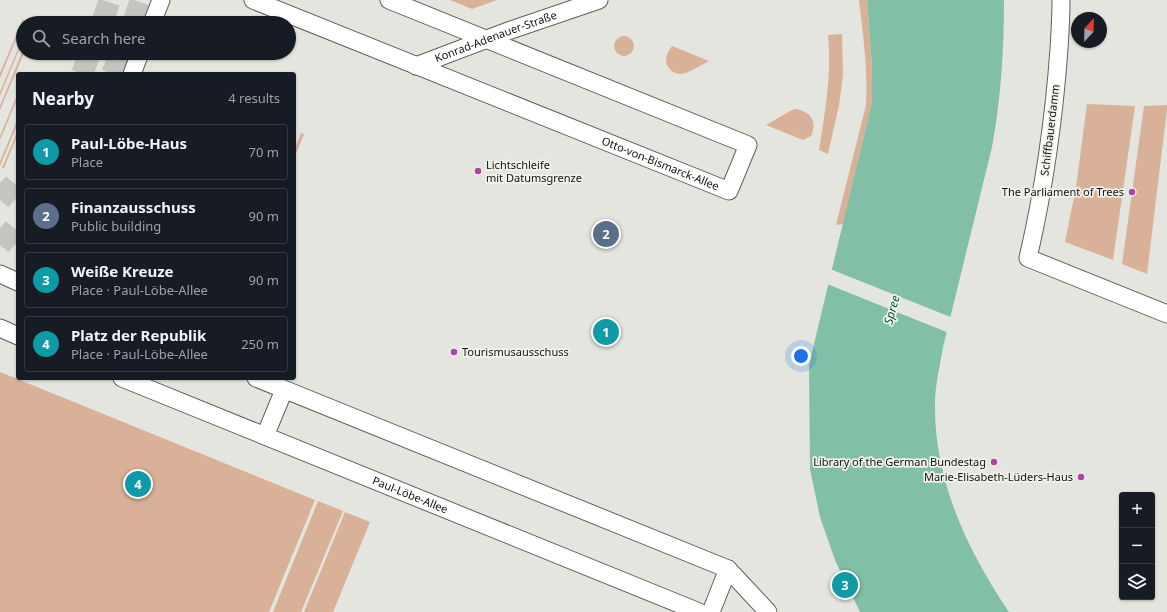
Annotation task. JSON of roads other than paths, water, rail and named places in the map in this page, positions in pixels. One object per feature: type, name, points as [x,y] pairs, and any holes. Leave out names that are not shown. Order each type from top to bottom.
[{"type":"street","points":[[155,16],[161,0]]},
{"type":"street","name":"Otto-von-Bismarck-Allee","points":[[253,0],[293,16]]},
{"type":"street","name":"Otto-von-Bismarck-Allee","points":[[296,17],[729,191],[748,145],[389,0]]},
{"type":"street","name":"Konrad-Adenauer-Straße","points":[[416,66],[599,0]]},
{"type":"street","name":"Schiffbauerdamm","points":[[1061,0],[1057,81],[1050,139],[1040,205],[1028,258],[1167,314]]},
{"type":"street","points":[[133,72],[137,60]]},
{"type":"street","points":[[0,274],[16,281]]},
{"type":"street","points":[[0,328],[16,335]]},
{"type":"street","name":"Paul-Löbe-Allee","points":[[127,380],[699,612]]},
{"type":"street","points":[[261,380],[728,569],[768,612]]},
{"type":"street","points":[[265,436],[284,390]]},
{"type":"street","points":[[711,612],[728,569]]},
{"type":"water","name":"Spree","points":[[867,0],[1004,0],[1001,74],[998,110],[992,147],[943,347],[935,404],[936,432],[940,460],[956,513],[980,564],[1009,612],[860,612],[835,560],[820,517],[810,469],[809,365],[872,102],[872,66]]},
{"type":"tunnel","points":[[104,16],[110,0]]},
{"type":"tunnel","points":[[135,16],[141,0]]},
{"type":"tunnel","points":[[83,72],[87,60]]},
{"type":"tunnel","points":[[113,72],[118,60]]},
{"type":"tunnel","points":[[0,200],[16,181]]},
{"type":"tunnel","points":[[0,245],[16,226]]},
{"type":"place","name":"Lichtschleife mit Datumsgrenze","points":[[478,171]]},
{"type":"place","name":"The Parliament of Trees","points":[[1132,192]]},
{"type":"place","name":"Finanzausschuss","points":[[606,234]]},
{"type":"place","name":"Paul-Löbe-Haus","points":[[606,332]]},
{"type":"place","name":"Tourismusausschuss","points":[[454,352]]},
{"type":"place","name":"Library of the German Bundestag","points":[[994,462]]},
{"type":"place","name":"Marie-Elisabeth-Lüders-Haus","points":[[1081,477]]},
{"type":"place","name":"Platz der Republik","points":[[138,484]]},
{"type":"place","name":"Weiße Kreuze","points":[[845,585]]}]
